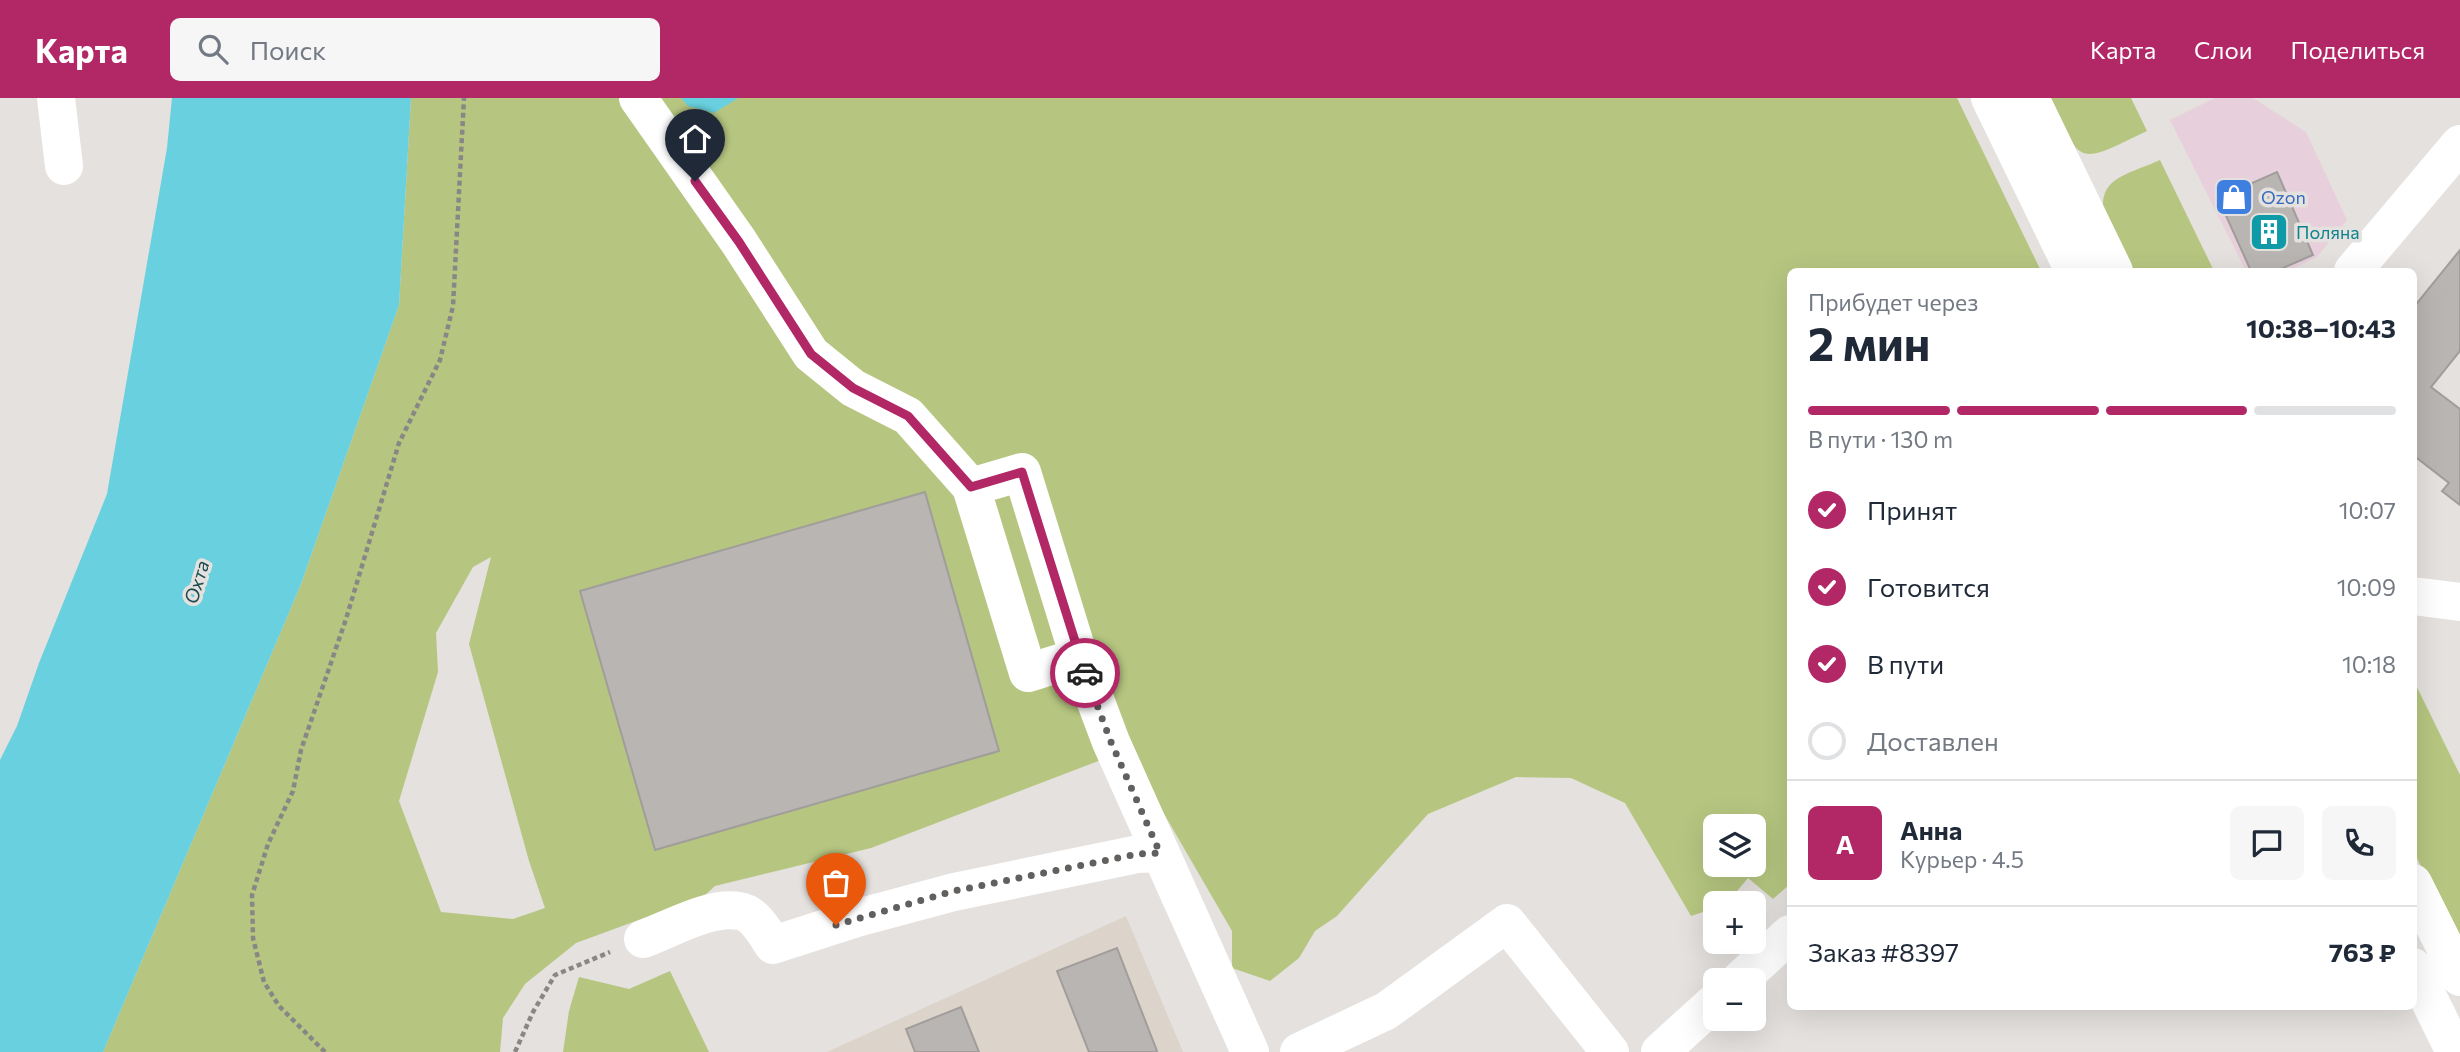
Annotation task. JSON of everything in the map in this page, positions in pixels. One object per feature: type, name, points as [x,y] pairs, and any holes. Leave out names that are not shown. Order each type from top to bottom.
[{"type":"main road","points":[[55,98],[64,166]]},
{"type":"main road","points":[[638,98],[739,242],[811,354],[853,388],[908,416],[971,487],[1028,673],[1079,657]]},
{"type":"main road","points":[[1990,98],[2112,268]]},
{"type":"main road","points":[[2029,98],[2056,193],[2073,268]]},
{"type":"main road","points":[[2356,268],[2460,144]]},
{"type":"main road","points":[[971,487],[1022,472],[1079,657],[1111,742],[1250,1052]]},
{"type":"main road","points":[[2417,597],[2460,602]]},
{"type":"main road","points":[[643,939],[712,914],[740,911],[759,923],[773,945],[954,891],[1138,854],[1160,853]]},
{"type":"main road","points":[[2417,891],[2460,977]]},
{"type":"main road","points":[[1299,1052],[1386,1011],[1507,923],[1610,1052]]},
{"type":"main road","points":[[1753,968],[1787,937]]},
{"type":"main road","points":[[2417,975],[2455,1052]]},
{"type":"main road","points":[[1660,1052],[1703,1013]]},
{"type":"path","points":[[325,1052],[279,1006],[264,982],[253,938],[252,895],[268,844],[293,791],[301,750],[346,620],[399,443],[440,360],[453,306],[464,98]]},
{"type":"path","points":[[515,1052],[533,1012],[555,975],[643,939]]},
{"type":"shaded area","points":[[2215,98],[2253,98],[2306,132],[2347,220],[2317,257],[2294,268],[2244,268],[2170,120]]},
{"type":"shaded area","points":[[1126,916],[1183,1052],[827,1052]]},
{"type":"green space","points":[[411,98],[1957,98],[2040,268],[1787,268],[1787,887],[1773,899],[1748,878],[1737,891],[1703,891],[1703,912],[1691,916],[1625,803],[1571,778],[1516,777],[1428,814],[1337,916],[1315,931],[1299,958],[1270,981],[1232,968],[1232,931],[1127,750],[871,848],[715,886],[704,896],[576,943],[525,984],[503,1018],[500,1052],[103,1052],[301,584],[399,305]],"holes":[[[491,557],[469,644],[529,861],[545,908],[513,919],[441,912],[399,801],[438,672],[436,633],[473,567]]]},
{"type":"green space","points":[[2048,98],[2131,98],[2147,131],[2107,150],[2094,154],[2084,153],[2076,148],[2068,137]]},
{"type":"green space","points":[[2160,160],[2213,268],[2130,268],[2109,228],[2103,205],[2104,194],[2110,185]]},
{"type":"green space","points":[[2417,687],[2460,775],[2460,947],[2417,858]]},
{"type":"green space","points":[[670,971],[709,1052],[563,1052],[569,1011],[579,977],[629,989]]},
{"type":"water","name":"Охта","points":[[172,98],[411,98],[399,305],[301,584],[103,1052],[0,1052],[0,760],[17,726],[39,663],[107,494],[167,148]]},
{"type":"water","points":[[681,98],[738,98],[714,113],[688,106]]},
{"type":"building","name":"Поляна","points":[[2277,172],[2313,255],[2283,268],[2250,268],[2218,198]]},
{"type":"building","points":[[2460,250],[2460,351],[2431,387],[2460,409],[2460,505],[2442,491],[2449,483],[2417,458],[2417,303]]},
{"type":"building","points":[[925,492],[999,751],[655,850],[580,591]]},
{"type":"building","points":[[1117,948],[1157,1051],[1155,1052],[1089,1052],[1057,971]]},
{"type":"building","points":[[961,1007],[979,1052],[915,1052],[906,1029]]},
{"type":"way so far","points":[[836,925],[954,891],[1138,854],[1160,853],[1111,742],[1085,673]]},
{"type":"place","name":"Ozon","points":[[2234,197]]},
{"type":"place","name":"Поляна","points":[[2269,232]]},
{"type":"route","points":[[695,181],[739,242],[811,354],[853,388],[908,416],[971,487],[1022,472],[1085,673]]}]
